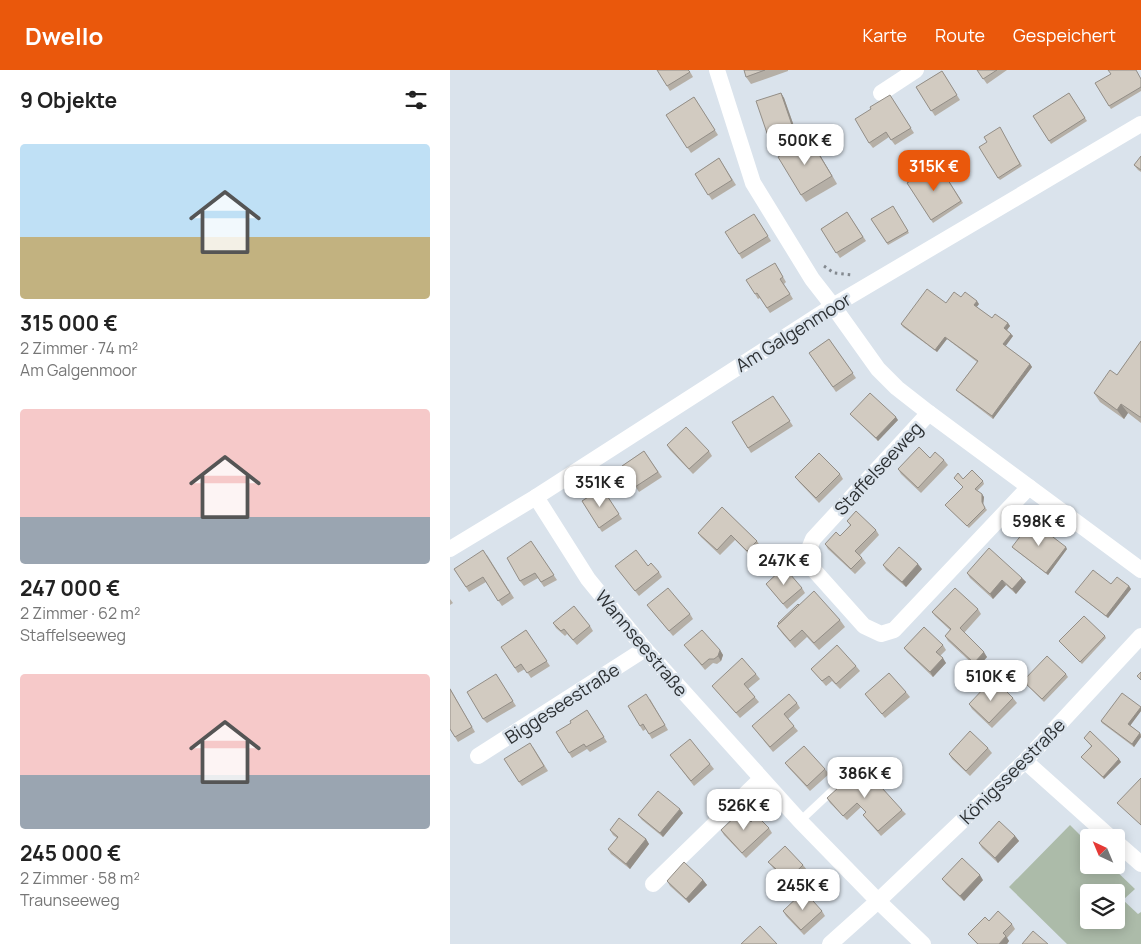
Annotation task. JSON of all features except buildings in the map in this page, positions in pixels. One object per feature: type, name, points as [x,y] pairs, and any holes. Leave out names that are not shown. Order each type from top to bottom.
[{"type":"street","points":[[717,70],[753,183],[812,279],[878,369],[896,388],[1141,570]]},
{"type":"street","points":[[881,93],[916,70]]},
{"type":"street","name":"Am Galgenmoor","points":[[450,549],[536,497],[833,306],[1141,124]]},
{"type":"street","name":"Staffelseeweg","points":[[929,413],[813,539],[807,554],[813,570],[864,626],[881,634],[894,630],[1029,486]]},
{"type":"street","name":"Wannseestraße","points":[[536,497],[588,579],[645,649],[800,821],[878,902],[923,944]]},
{"type":"street","name":"Königsseestraße","points":[[830,944],[878,902],[1025,761],[1141,636]]},
{"type":"street","name":"Biggeseestraße","points":[[478,756],[645,649]]},
{"type":"street","points":[[1025,761],[1101,829]]},
{"type":"street","points":[[653,884],[761,779]]},
{"type":"street","points":[[1125,850],[1141,864]]},
{"type":"lane","points":[[800,821],[850,774]]},
{"type":"path","points":[[820,264],[834,274],[853,275],[862,289]]},
{"type":"green space","points":[[1070,825],[1080,835],[1080,874],[1119,874],[1135,889],[1125,898],[1125,884],[1080,884],[1080,929],[1125,929],[1125,902],[1138,914],[1141,912],[1141,944],[1067,944],[1009,887]]}]
